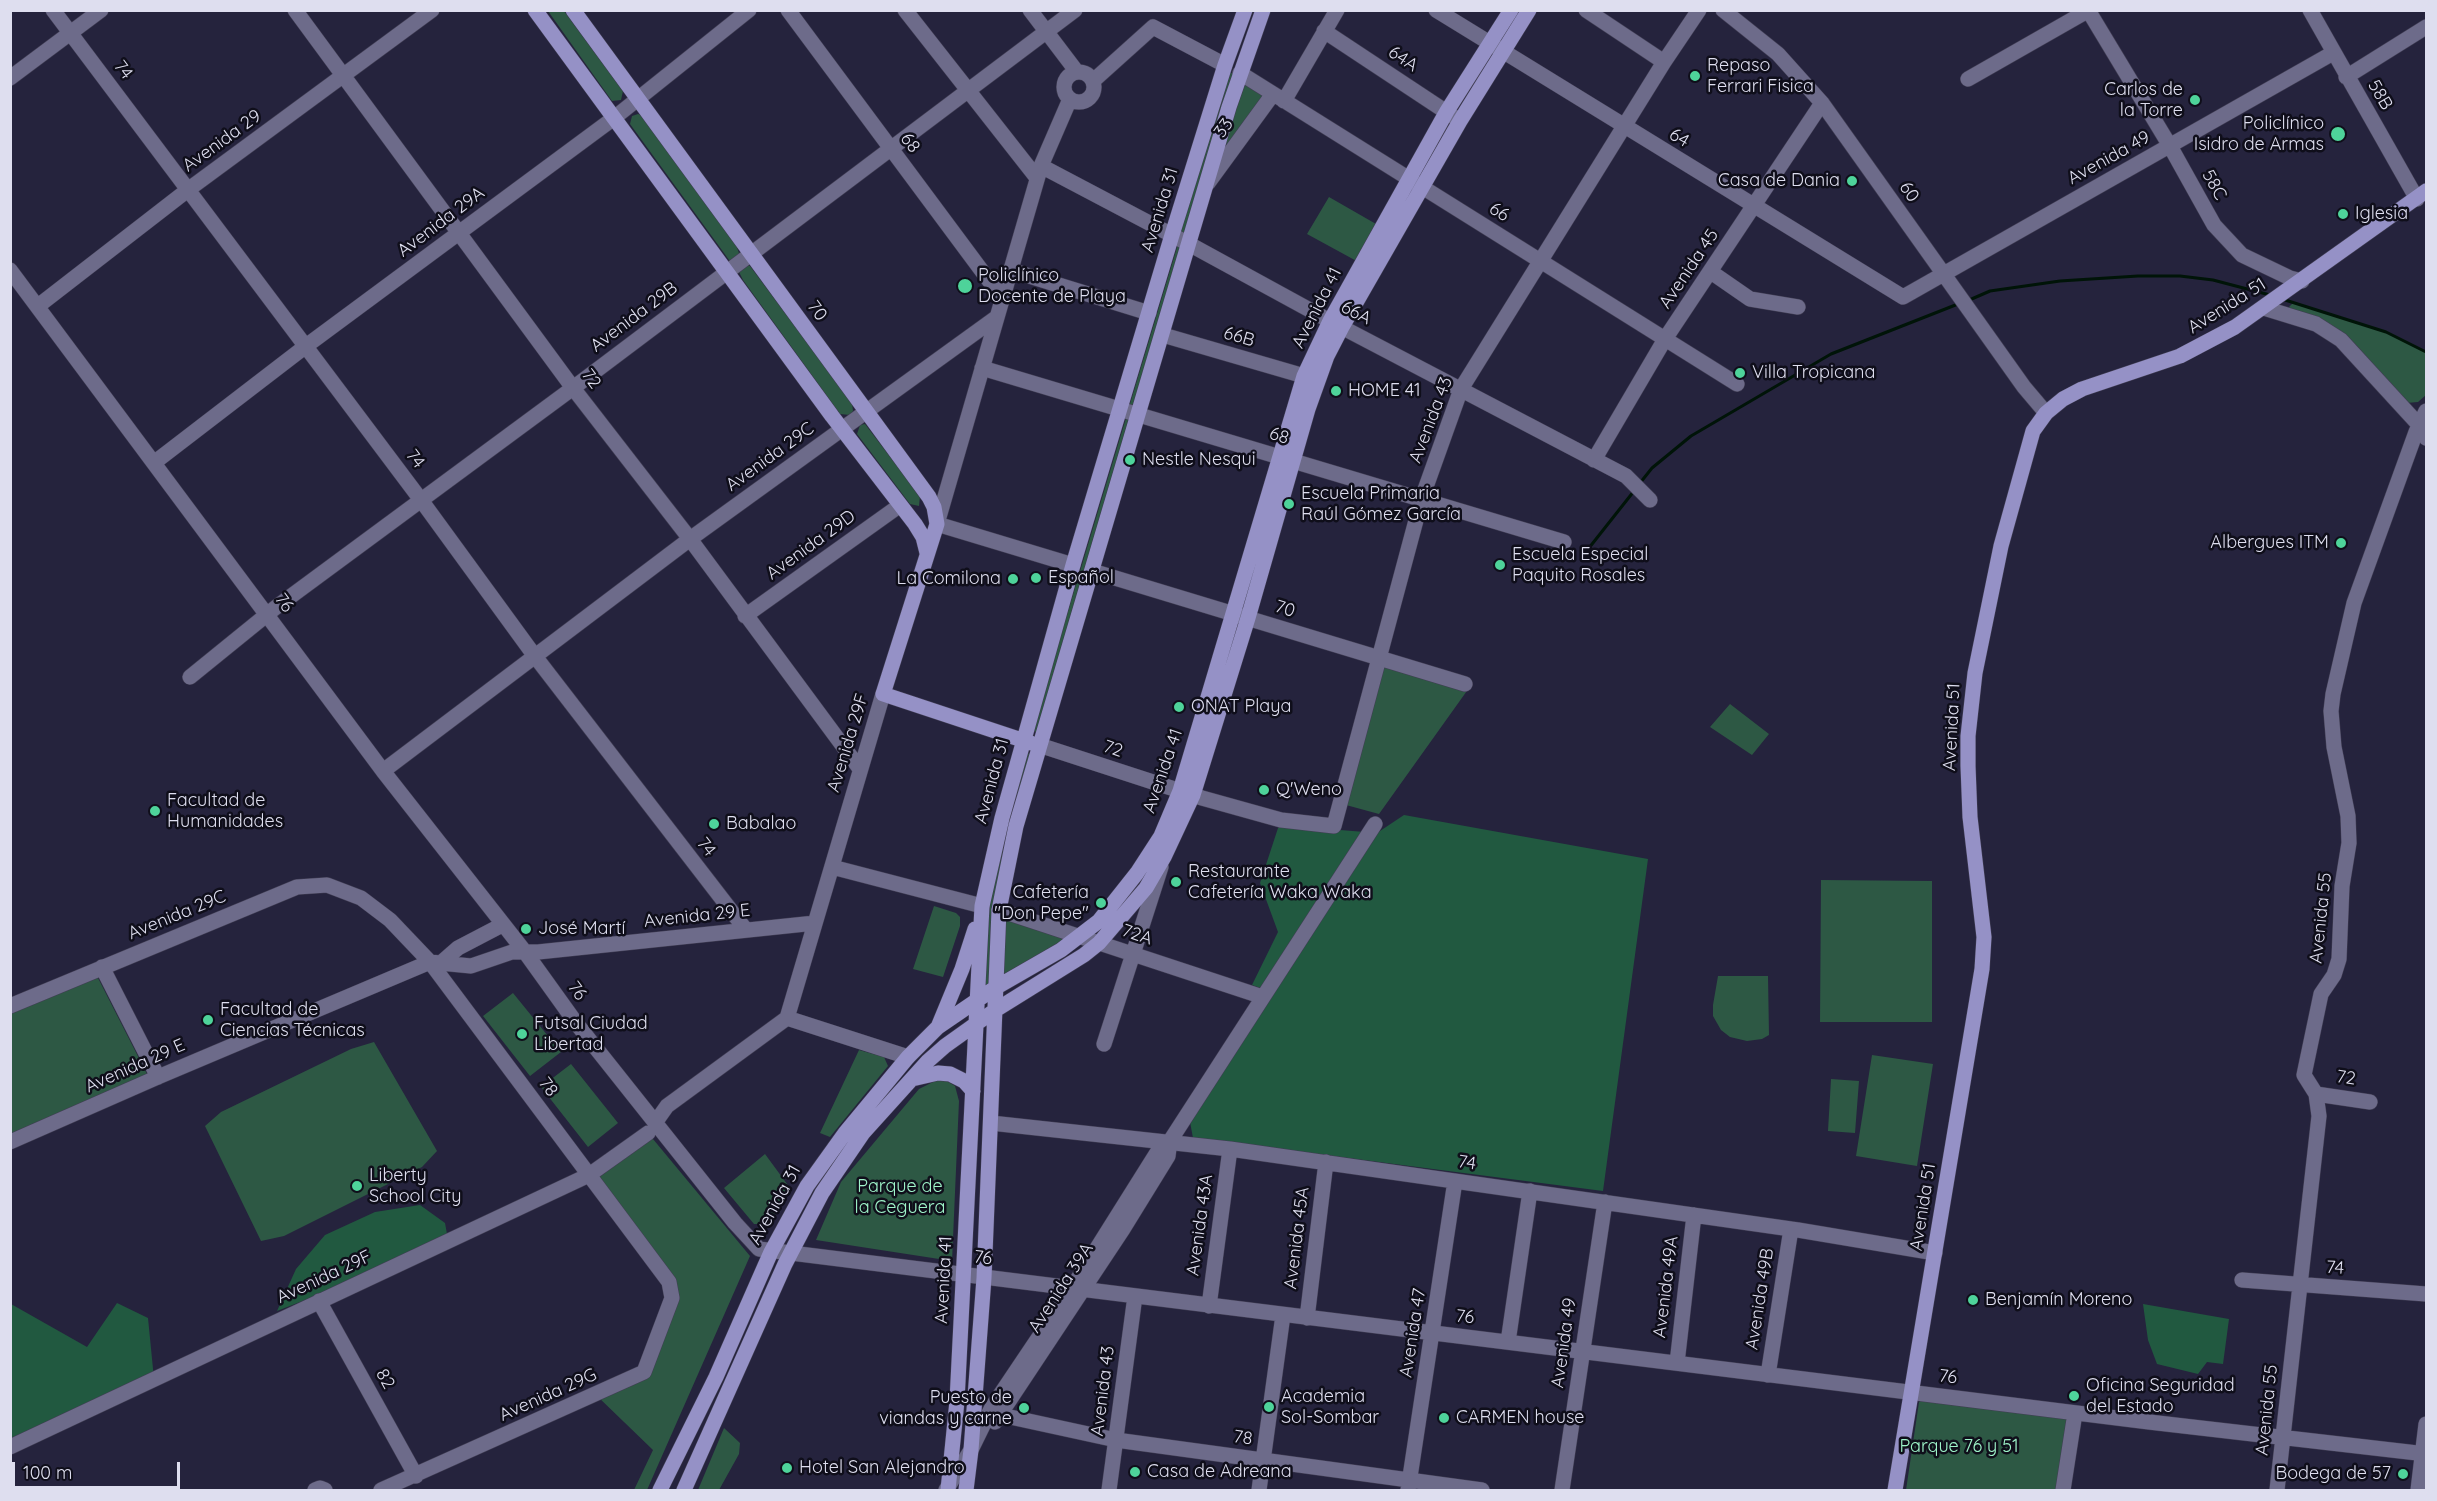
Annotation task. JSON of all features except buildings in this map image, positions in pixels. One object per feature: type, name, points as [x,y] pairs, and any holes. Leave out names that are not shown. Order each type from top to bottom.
[{"type":"main road","points":[[535,10],[842,429],[915,524],[923,537],[927,553]]},
{"type":"main road","name":"70","points":[[573,10],[929,497],[934,507],[936,524]]},
{"type":"main road","name":"Avenida 31","points":[[660,1491],[716,1377],[771,1252],[819,1166],[908,1057],[938,1027],[977,1000],[982,906],[1023,740],[1172,235],[1225,65],[1245,10]]},
{"type":"main road","name":"Avenida 31","points":[[684,1491],[787,1259],[822,1193],[863,1133],[912,1079],[945,1046],[994,1011],[999,910],[1016,826],[1240,73],[1263,10]]},
{"type":"main road","name":"Avenida 41","points":[[994,1011],[1084,955],[1099,943],[1146,888],[1164,857],[1241,616],[1286,459],[1304,376],[1416,184],[1460,121],[1511,10]]},
{"type":"main road","name":"Avenida 41","points":[[1416,184],[1447,111],[1495,48],[1529,10]]},
{"type":"main road","name":"Avenida 51","points":[[1895,1491],[1982,969],[1984,937],[1970,817],[1968,766],[1968,736],[1975,673],[2001,546],[2033,431],[2046,413],[2062,399],[2082,389],[2194,350],[2235,327],[2422,195]]},
{"type":"main road","name":"Avenida 41","points":[[1286,459],[1327,356],[1336,324]]},
{"type":"main road","points":[[915,524],[927,528],[936,524]]},
{"type":"main road","name":"Avenida 29F","points":[[883,694],[936,524]]},
{"type":"main road","name":"72","points":[[883,694],[1039,746]]},
{"type":"main road","name":"Avenida 41","points":[[948,1489],[957,1401],[977,1000],[1080,937],[1099,921],[1137,873],[1186,793]]},
{"type":"main road","points":[[938,1027],[962,969],[982,906]]},
{"type":"main road","points":[[966,1491],[984,1278],[994,1011]]},
{"type":"main road","points":[[912,1079],[938,1073],[951,1074],[964,1081],[973,1090]]},
{"type":"street","name":"74","points":[[53,10],[421,500],[534,655],[746,930]]},
{"type":"street","points":[[10,78],[101,10]]},
{"type":"street","name":"72","points":[[294,10],[573,388],[690,539],[860,769]]},
{"type":"street","name":"Avenida 29","points":[[38,306],[189,189],[432,10]]},
{"type":"street","name":"Avenida 29A","points":[[155,462],[306,346],[614,118],[749,10]]},
{"type":"street","name":"68","points":[[788,10],[1002,298]]},
{"type":"street","name":"66A","points":[[905,10],[967,91],[1039,172],[1189,243],[1336,324],[1626,476],[1650,500]]},
{"type":"street","points":[[1030,10],[1077,72],[1086,74],[1093,81],[1094,90],[1089,98],[1080,102],[1071,99],[1065,90],[1069,77],[1077,72]]},
{"type":"street","name":"Avenida 29B","points":[[190,676],[267,614],[573,388],[1075,10]]},
{"type":"street","name":"33","points":[[1206,186],[1278,97],[1337,10]]},
{"type":"street","name":"64","points":[[1436,10],[1624,128],[1755,205],[1903,297]]},
{"type":"street","points":[[1586,10],[1664,62]]},
{"type":"street","name":"Avenida 43","points":[[1334,826],[1422,498],[1461,389],[1664,62],[1699,10]]},
{"type":"street","name":"60","points":[[1722,10],[1778,54],[1822,103],[2024,387],[2046,413]]},
{"type":"street","name":"58B","points":[[2310,10],[2346,77],[2422,195]]},
{"type":"street","points":[[1968,79],[2088,11]]},
{"type":"street","name":"58C","points":[[2088,11],[2170,146],[2214,225],[2242,255],[2290,278],[2296,285]]},
{"type":"street","points":[[1093,81],[1153,27],[1225,65]]},
{"type":"street","points":[[2346,77],[2427,27]]},
{"type":"street","name":"64A","points":[[1324,31],[1460,121]]},
{"type":"street","name":"Avenida 49","points":[[1903,297],[2333,53]]},
{"type":"street","name":"66","points":[[1240,73],[1737,384]]},
{"type":"street","points":[[997,317],[1039,172],[1071,99]]},
{"type":"street","name":"Avenida 45","points":[[1594,460],[1665,339],[1822,103]]},
{"type":"street","name":"76","points":[[10,270],[383,771],[525,952],[652,1128],[759,1249],[787,1259],[964,1275],[1433,1334],[1583,1350],[2074,1413],[2425,1454]]},
{"type":"street","points":[[1010,270],[1149,313]]},
{"type":"street","points":[[1711,272],[1750,299],[1798,307]]},
{"type":"street","points":[[2264,308],[2316,324],[2341,340],[2423,431]]},
{"type":"street","name":"Avenida 29C","points":[[383,771],[690,539],[997,317]]},
{"type":"street","name":"Avenida 29F","points":[[936,524],[997,317]]},
{"type":"street","name":"66B","points":[[1163,335],[1304,376]]},
{"type":"street","name":"68","points":[[982,368],[1564,542]]},
{"type":"street","name":"Avenida 55","points":[[2277,1491],[2319,1116],[2316,1094],[2304,1075],[2321,994],[2334,975],[2339,959],[2342,886],[2349,843],[2348,816],[2334,747],[2331,711],[2333,694],[2354,603],[2423,431],[2427,411]]},
{"type":"street","name":"Avenida 29D","points":[[745,616],[899,506]]},
{"type":"street","points":[[936,524],[1073,565]]},
{"type":"street","name":"70","points":[[1092,571],[1465,684]]},
{"type":"street","name":"Avenida 29F","points":[[10,1447],[588,1175],[652,1128],[667,1106],[787,1018],[883,694]]},
{"type":"street","name":"72","points":[[1039,746],[1186,793],[1281,820],[1334,826]]},
{"type":"street","name":"Avenida 39A","points":[[971,1450],[1001,1415],[1158,1151],[1170,1141],[1218,1063],[1374,824]]},
{"type":"street","points":[[1104,1044],[1135,954],[1164,857]]},
{"type":"street","points":[[832,867],[982,906]]},
{"type":"street","name":"Avenida 29C","points":[[10,1006],[297,887],[327,885],[362,898]]},
{"type":"street","name":"78","points":[[362,898],[436,962],[588,1175],[669,1282]]},
{"type":"street","name":"72A","points":[[999,910],[1263,997]]},
{"type":"street","name":"Avenida 29 E","points":[[436,962],[471,966],[512,952],[815,924]]},
{"type":"street","name":"Avenida 29 E","points":[[10,1142],[158,1077],[436,962],[502,925]]},
{"type":"street","points":[[102,967],[158,1077]]},
{"type":"street","points":[[787,1018],[908,1057]]},
{"type":"street","name":"72","points":[[2316,1094],[2370,1102]]},
{"type":"street","name":"74","points":[[991,1123],[1170,1141],[1326,1162],[1791,1229],[1935,1253]]},
{"type":"street","name":"Avenida 43A","points":[[1209,1306],[1230,1149]]},
{"type":"street","name":"Avenida 45A","points":[[1307,1318],[1326,1162]]},
{"type":"street","name":"Avenida 47","points":[[1409,1485],[1455,1181]]},
{"type":"street","points":[[1508,1342],[1530,1191]]},
{"type":"street","name":"Avenida 49","points":[[1562,1491],[1605,1202]]},
{"type":"street","name":"Avenida 49A","points":[[1677,1363],[1694,1215]]},
{"type":"street","name":"Avenida 49B","points":[[1768,1375],[1791,1229]]},
{"type":"street","name":"74","points":[[2241,1280],[2427,1294]]},
{"type":"street","name":"Avenida 29G","points":[[381,1491],[644,1372],[672,1298],[669,1282]]},
{"type":"street","name":"Avenida 39A","points":[[948,1489],[971,1450],[992,1407],[1078,1289]]},
{"type":"street","name":"Avenida 43","points":[[1109,1491],[1135,1296]]},
{"type":"street","name":"82","points":[[319,1301],[416,1476]]},
{"type":"street","points":[[1259,1491],[1283,1315]]},
{"type":"street","points":[[2063,1491],[2074,1413]]},
{"type":"street","name":"78","points":[[1001,1415],[1116,1440],[1263,1460],[1409,1485],[1482,1491]]},
{"type":"street","points":[[2418,1491],[2425,1454],[2427,1424]]},
{"type":"street","points":[[315,1491],[320,1488],[325,1491]]},
{"type":"green space","points":[[548,11],[564,11],[623,91],[621,100],[612,101]]},
{"type":"green space","points":[[1230,72],[1233,74],[1184,236],[1180,234]]},
{"type":"green space","points":[[1240,73],[1273,94],[1206,186]]},
{"type":"green space","points":[[638,114],[643,116],[736,245],[739,262],[729,260],[630,124],[632,116]]},
{"type":"green space","points":[[1329,197],[1383,228],[1362,264],[1307,234]]},
{"type":"green space","points":[[1178,244],[1181,245],[1133,408],[1129,407]]},
{"type":"green space","points":[[739,262],[750,266],[852,403],[853,411],[850,415],[840,414],[743,280],[739,272]]},
{"type":"green space","points":[[2293,303],[2386,332],[2426,352],[2426,395],[2418,402],[2406,403],[2356,345],[2343,335],[2285,311]]},
{"type":"green space","points":[[1126,418],[1129,418],[1036,732],[1033,731],[1044,691]]},
{"type":"green space","points":[[865,424],[920,496],[919,506],[910,504],[857,434],[860,425]]},
{"type":"green space","points":[[1381,664],[1469,688],[1379,814],[1346,805]]},
{"type":"green space","points":[[1730,704],[1769,734],[1752,755],[1710,727]]},
{"type":"green space","points":[[1027,753],[1030,754],[993,908],[989,985],[985,988],[989,908],[1003,837]]},
{"type":"green space","points":[[1404,815],[1648,859],[1603,1191],[1193,1138],[1190,1122],[1273,993],[1252,985],[1278,932],[1260,883],[1279,825],[1377,833]]},
{"type":"green space","points":[[1821,880],[1932,881],[1932,1022],[1820,1022]]},
{"type":"green space","points":[[934,906],[956,913],[960,917],[960,926],[943,977],[913,969]]},
{"type":"green space","points":[[999,910],[1080,937],[995,988]]},
{"type":"green space","points":[[97,976],[147,1074],[11,1135],[10,1013]]},
{"type":"green space","points":[[1718,976],[1768,976],[1769,1035],[1762,1039],[1747,1041],[1730,1037],[1721,1030],[1713,1016]]},
{"type":"green space","name":"Futsal Ciudad Libertad","points":[[513,993],[561,1052],[530,1076],[483,1016]]},
{"type":"green space","points":[[374,1042],[437,1151],[422,1167],[284,1236],[261,1241],[205,1126],[221,1112],[351,1049]]},
{"type":"green space","points":[[859,1050],[884,1057],[888,1066],[830,1137],[820,1133]]},
{"type":"green space","points":[[1872,1055],[1933,1064],[1917,1166],[1856,1156]]},
{"type":"green space","name":"Futsal Ciudad Libertad","points":[[571,1064],[618,1123],[588,1147],[541,1087]]},
{"type":"green space","points":[[1831,1079],[1859,1081],[1855,1133],[1828,1131]]},
{"type":"green space","name":"Parque de la Ceguera","points":[[945,1080],[955,1086],[959,1101],[952,1261],[816,1240],[841,1182],[919,1089],[935,1081]]},
{"type":"green space","points":[[648,1133],[750,1256],[647,1490],[634,1490],[653,1450],[595,1394],[644,1372],[672,1298],[589,1175]]},
{"type":"green space","points":[[765,1154],[790,1188],[770,1224],[754,1224],[724,1188]]},
{"type":"green space","points":[[420,1205],[445,1223],[447,1234],[318,1295],[277,1311],[296,1269],[325,1235],[375,1212]]},
{"type":"green space","points":[[117,1303],[148,1318],[154,1379],[11,1447],[11,1304],[87,1347]]},
{"type":"green space","points":[[2143,1304],[2229,1319],[2223,1364],[2207,1362],[2198,1374],[2157,1364],[2148,1340]]},
{"type":"green space","name":"Parque 76 y 51","points":[[1923,1399],[2068,1417],[2057,1490],[1906,1490],[1919,1402]]},
{"type":"green space","points":[[724,1428],[740,1443],[739,1454],[719,1490],[698,1490]]},
{"type":"waterway","points":[[1967,301],[1990,291],[2060,281],[2138,276],[2180,276],[2213,280],[2270,295]]},
{"type":"waterway","points":[[2282,299],[2386,332],[2426,352]]},
{"type":"waterway","points":[[1640,483],[1652,468],[1691,436],[1831,354],[1958,304]]},
{"type":"waterway","points":[[1585,553],[1634,491]]},
{"type":"place","name":"Repaso Ferrari Fisica","points":[[1695,76]]},
{"type":"place","name":"Carlos de la Torre","points":[[2195,100]]},
{"type":"place","name":"Policlínico Isidro de Armas","points":[[2338,134]]},
{"type":"place","name":"Casa de Dania","points":[[1852,181]]},
{"type":"place","name":"Iglesia","points":[[2343,214]]},
{"type":"place","name":"Policlínico Docente de Playa","points":[[965,286]]},
{"type":"place","name":"Villa Tropicana","points":[[1740,373]]},
{"type":"place","name":"HOME 41","points":[[1336,391]]},
{"type":"place","name":"Nestle Nesqui","points":[[1130,460]]},
{"type":"place","name":"Escuela Primaria Raúl Gómez García","points":[[1289,504]]},
{"type":"place","name":"Albergues ITM","points":[[2341,543]]},
{"type":"place","name":"Escuela Especial Paquito Rosales","points":[[1500,565]]},
{"type":"place","name":"Español","points":[[1036,578]]},
{"type":"place","name":"La Comilona","points":[[1013,579]]},
{"type":"place","name":"ONAT Playa","points":[[1179,707]]},
{"type":"place","name":"Q'Weno","points":[[1264,790]]},
{"type":"place","name":"Facultad de Humanidades","points":[[155,811]]},
{"type":"place","name":"Babalao","points":[[714,824]]},
{"type":"place","name":"Restaurante Cafetería Waka Waka","points":[[1176,882]]},
{"type":"place","name":"Cafetería \"Don Pepe\"","points":[[1101,903]]},
{"type":"place","name":"José Martí","points":[[526,929]]},
{"type":"place","name":"Facultad de Ciencias Técnicas","points":[[208,1020]]},
{"type":"place","name":"Futsal Ciudad Libertad","points":[[522,1034]]},
{"type":"place","name":"Liberty School City","points":[[357,1186]]},
{"type":"place","name":"Benjamín Moreno","points":[[1973,1300]]},
{"type":"place","name":"Oficina Seguridad del Estado","points":[[2074,1396]]},
{"type":"place","name":"Academia Sol-Sombar","points":[[1269,1407]]},
{"type":"place","name":"Puesto de viandas y carne","points":[[1024,1408]]},
{"type":"place","name":"CARMEN house","points":[[1444,1418]]},
{"type":"place","name":"Hotel San Alejandro","points":[[787,1468]]},
{"type":"place","name":"Casa de Adreana","points":[[1135,1472]]},
{"type":"place","name":"Bodega de 57","points":[[2403,1474]]}]
